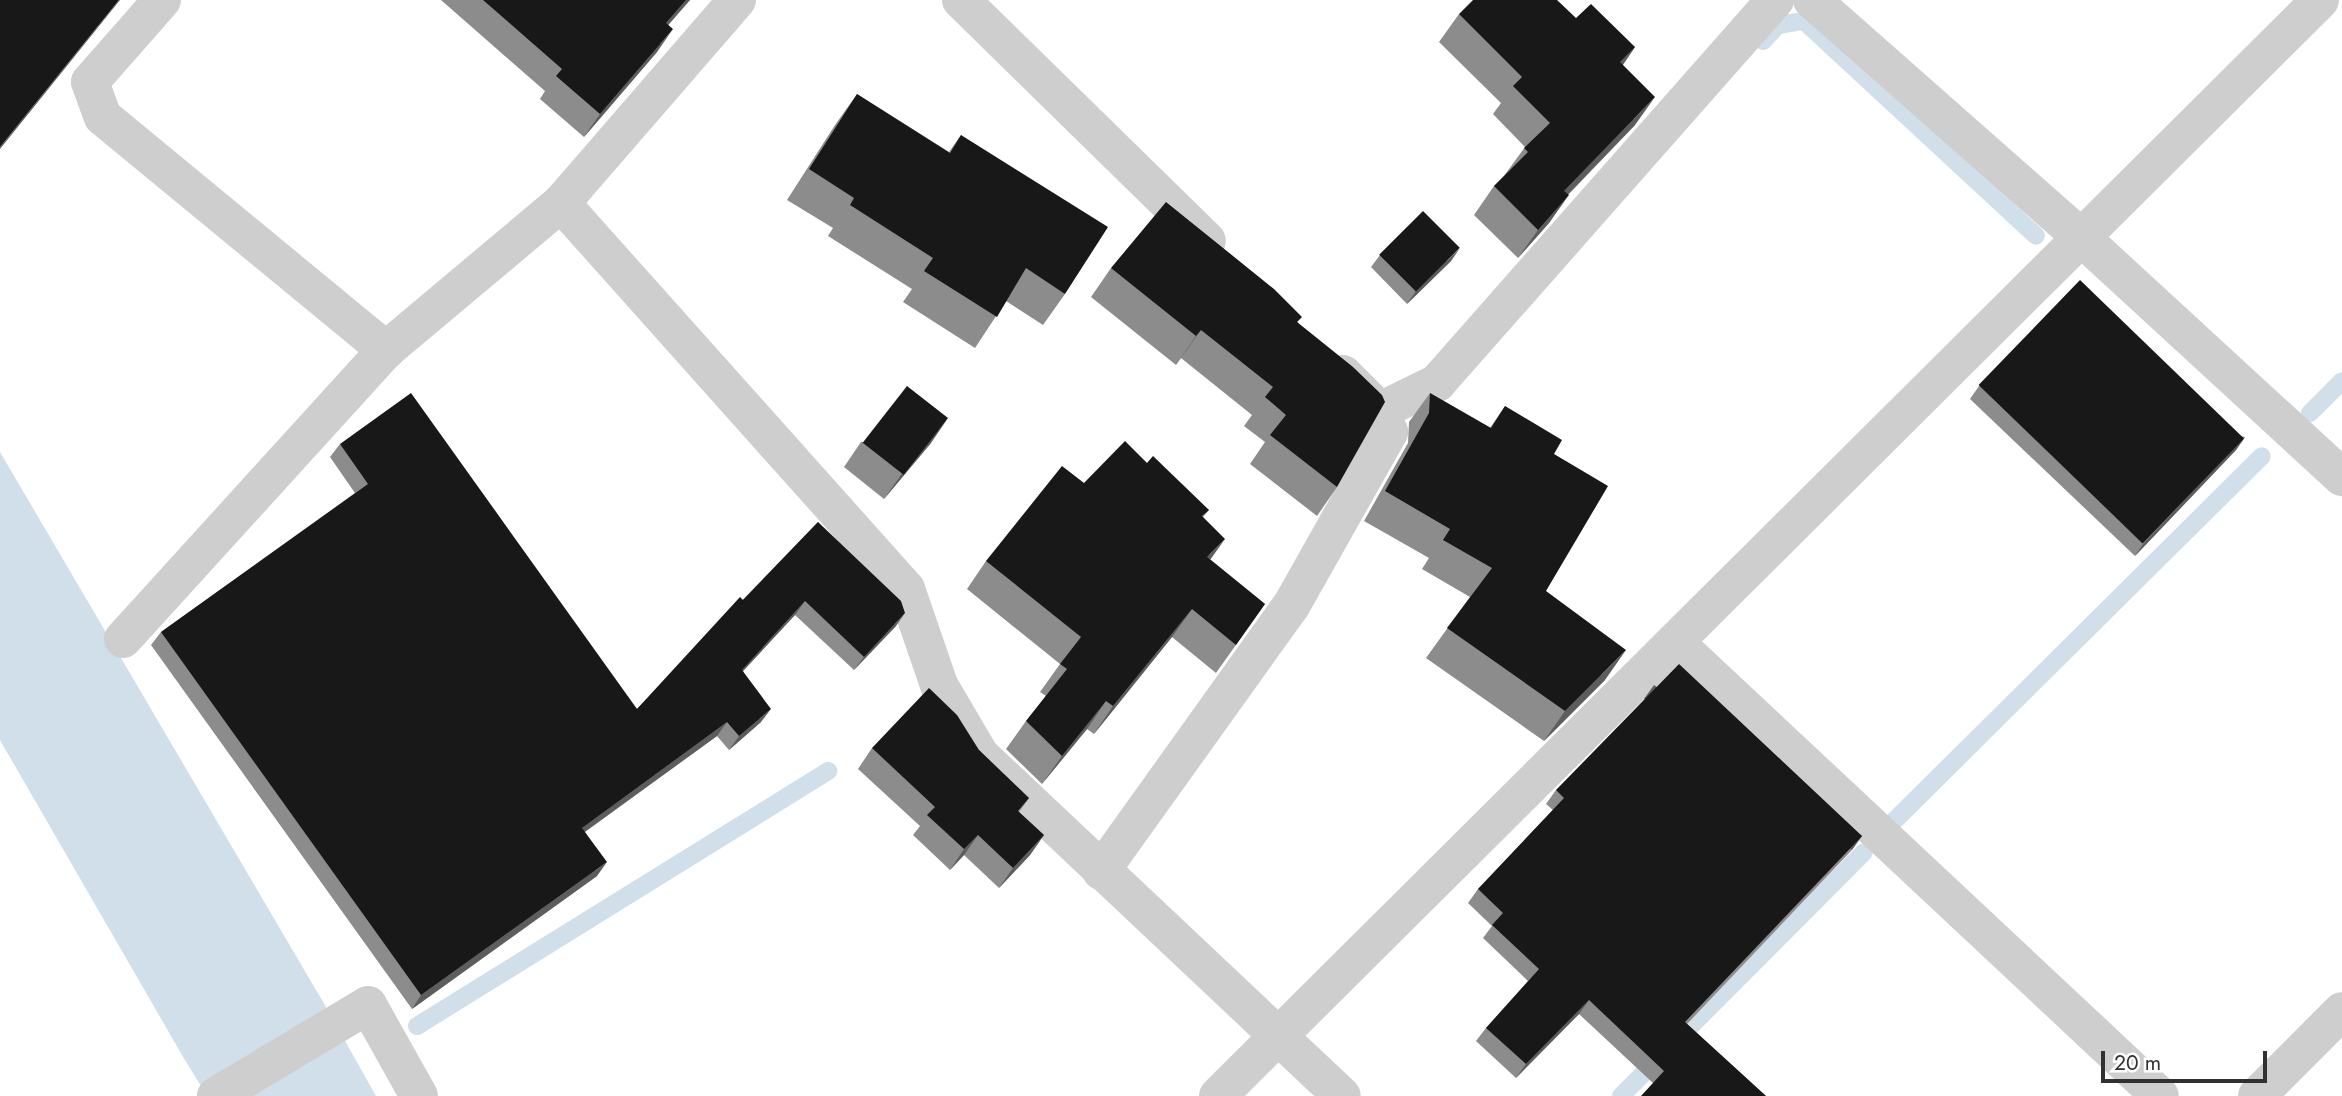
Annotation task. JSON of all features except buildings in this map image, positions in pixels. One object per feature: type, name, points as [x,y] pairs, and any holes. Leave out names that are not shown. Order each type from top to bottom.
[{"type":"street","points":[[162,0],[90,82],[103,117],[386,350]]},
{"type":"street","points":[[123,639],[386,350],[561,203],[737,0]]},
{"type":"street","points":[[961,0],[1230,264]]},
{"type":"street","points":[[1380,411],[1437,383],[1775,0]]},
{"type":"street","points":[[1812,0],[2083,239],[2342,477]]},
{"type":"street","points":[[1218,1096],[1276,1035],[2083,239],[2320,0]]},
{"type":"street","points":[[561,203],[906,589],[939,685],[980,755],[1342,1096]]},
{"type":"street","points":[[1101,871],[1291,606],[1389,432],[1380,411],[1320,352]]},
{"type":"street","points":[[1675,642],[2160,1096]]},
{"type":"street","points":[[216,1096],[368,1005],[419,1096]]},
{"type":"street","points":[[2257,1096],[2342,1011]]},
{"type":"shaded area","points":[[0,452],[376,1096],[207,1096],[182,1055],[0,740]]},
{"type":"waterway","points":[[1763,41],[1778,25],[1804,21],[2036,236]]},
{"type":"waterway","points":[[2310,413],[2342,381]]},
{"type":"waterway","points":[[1889,826],[2262,456]]},
{"type":"waterway","points":[[417,1026],[828,771]]},
{"type":"waterway","points":[[1621,1096],[1864,852]]}]
